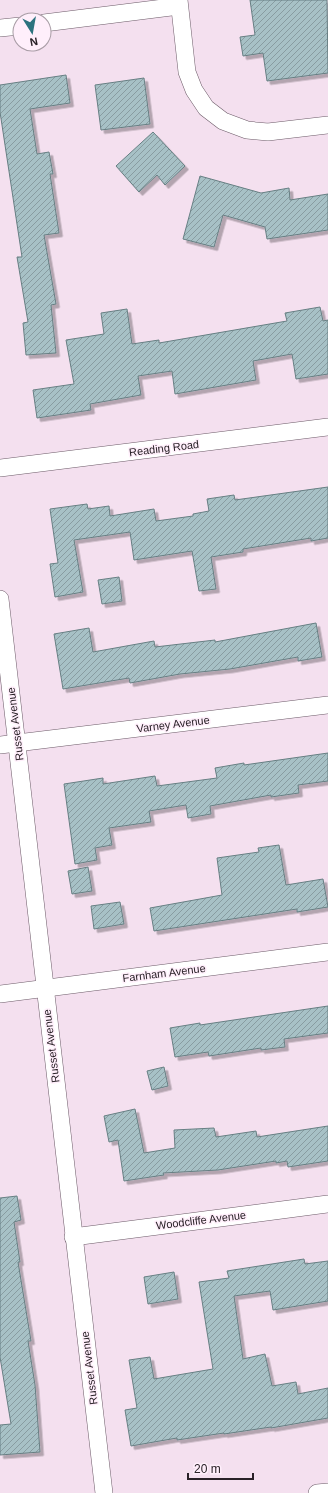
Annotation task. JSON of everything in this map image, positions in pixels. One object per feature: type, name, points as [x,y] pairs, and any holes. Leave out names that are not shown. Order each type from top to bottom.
[{"type":"street","points":[[52,22],[179,3],[187,72],[194,90],[206,108],[224,121],[247,130],[268,132],[328,125]]},
{"type":"street","points":[[0,28],[12,27]]},
{"type":"street","name":"Reading Road","points":[[0,468],[328,427]]},
{"type":"street","name":"Russet Avenue","points":[[0,599],[73,1237],[104,1493]]},
{"type":"street","name":"Varney Avenue","points":[[0,745],[328,705]]},
{"type":"street","name":"Farnham Avenue","points":[[0,994],[328,952]]},
{"type":"street","name":"Woodcliffe Avenue","points":[[73,1237],[328,1204]]},
{"type":"street","points":[[317,1493],[328,1492]]},
{"type":"building","points":[[250,0],[327,0],[328,73],[267,81],[263,53],[243,56],[240,37],[255,35]]},
{"type":"building","points":[[66,75],[70,103],[30,109],[37,154],[49,152],[53,174],[50,174],[59,233],[44,235],[56,304],[51,305],[56,353],[26,355],[23,323],[28,322],[17,257],[22,257],[0,112],[0,85]]},
{"type":"building","points":[[144,78],[150,124],[101,130],[95,85]]},
{"type":"building","points":[[153,132],[185,166],[165,185],[157,175],[139,192],[116,166]]},
{"type":"building","points":[[200,176],[261,193],[289,188],[290,200],[328,194],[328,230],[267,239],[265,227],[223,215],[214,247],[183,239]]},
{"type":"building","points":[[320,307],[323,321],[328,320],[328,374],[296,379],[292,354],[253,361],[256,380],[175,394],[172,371],[138,376],[141,395],[90,404],[91,410],[37,418],[33,390],[74,384],[66,340],[104,334],[101,313],[127,309],[132,344],[159,340],[159,343],[287,321],[285,313]]},
{"type":"building","points":[[328,487],[328,538],[311,541],[311,538],[243,549],[243,552],[211,557],[216,589],[199,591],[192,551],[134,560],[130,532],[74,540],[83,592],[55,597],[50,564],[58,563],[50,509],[87,504],[88,509],[109,506],[110,516],[154,509],[156,521],[193,516],[193,514],[209,511],[207,499],[234,495],[235,500]]},
{"type":"building","points":[[119,577],[122,601],[102,604],[98,580]]},
{"type":"building","points":[[316,623],[322,657],[298,661],[298,657],[230,669],[180,674],[130,683],[129,678],[63,689],[54,634],[89,628],[93,652],[154,641],[155,647],[215,640],[215,642]]},
{"type":"building","points":[[328,753],[328,781],[298,785],[299,793],[271,797],[271,795],[210,806],[211,814],[188,818],[186,805],[149,811],[151,822],[109,828],[112,845],[95,848],[97,860],[75,864],[64,784],[103,778],[103,784],[155,776],[157,786],[217,778],[215,768]]},
{"type":"building","points":[[279,845],[286,885],[323,879],[328,907],[297,912],[297,909],[154,931],[150,908],[222,895],[217,858],[259,852],[258,848]]},
{"type":"building","points":[[88,867],[92,891],[72,894],[68,871]]},
{"type":"building","points":[[120,902],[124,924],[94,929],[91,906]]},
{"type":"building","points":[[328,1006],[328,1033],[284,1039],[285,1047],[261,1050],[261,1048],[209,1056],[208,1052],[175,1057],[170,1028]]},
{"type":"building","points":[[164,1067],[168,1086],[152,1090],[147,1071]]},
{"type":"building","points":[[135,1109],[144,1153],[175,1148],[174,1130],[214,1128],[216,1137],[256,1131],[257,1137],[328,1126],[328,1161],[288,1167],[287,1161],[276,1163],[276,1161],[218,1170],[163,1173],[164,1175],[124,1181],[118,1140],[109,1142],[104,1116]]},
{"type":"building","points":[[17,1196],[21,1220],[14,1222],[20,1262],[18,1262],[31,1341],[28,1341],[35,1385],[40,1452],[0,1455],[0,1425],[11,1424],[0,1357],[0,1198]]},
{"type":"building","points":[[304,1259],[305,1264],[328,1261],[328,1301],[273,1310],[270,1291],[234,1296],[243,1359],[265,1354],[272,1386],[296,1382],[298,1394],[328,1388],[328,1418],[271,1428],[177,1440],[177,1438],[131,1446],[125,1410],[137,1408],[129,1360],[150,1357],[154,1379],[213,1369],[199,1282],[229,1278],[227,1271]]},
{"type":"building","points":[[174,1272],[178,1299],[148,1304],[144,1277]]}]
